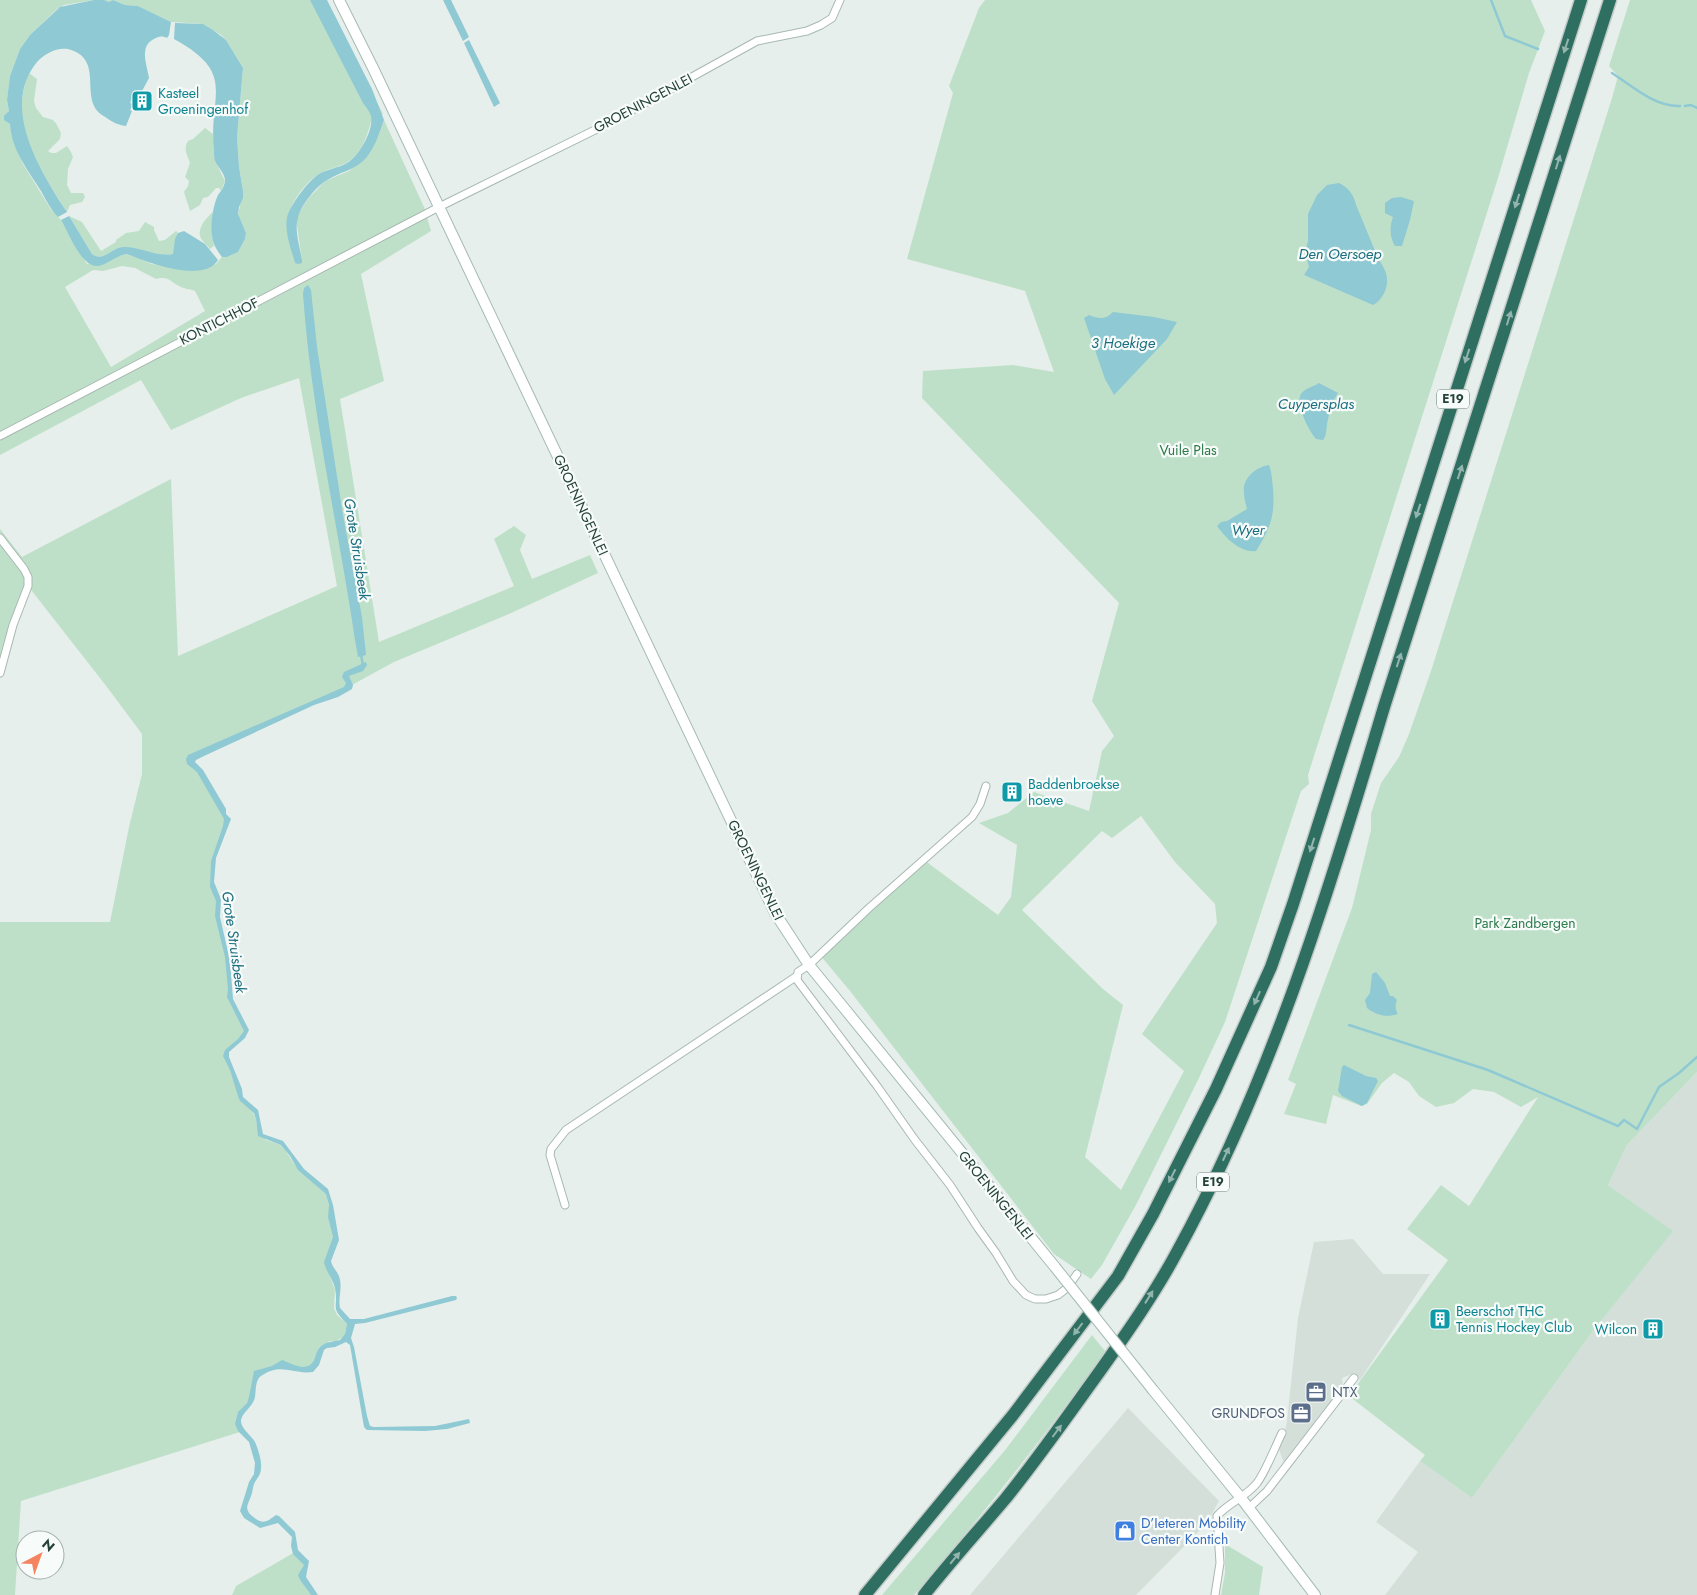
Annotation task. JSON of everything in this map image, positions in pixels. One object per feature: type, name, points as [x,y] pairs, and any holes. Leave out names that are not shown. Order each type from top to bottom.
[{"type":"highway","name":"E19","points":[[865,1595],[1007,1422],[1118,1276],[1153,1214],[1216,1089],[1243,1030],[1271,967],[1308,858],[1582,0]]},
{"type":"highway","name":"E19","points":[[924,1595],[1008,1495],[1065,1420],[1125,1335],[1177,1253],[1217,1173],[1252,1095],[1288,1005],[1345,835],[1384,706],[1610,0]]},
{"type":"street","name":"GROENINGENLEI","points":[[339,0],[775,913],[809,965],[1241,1498],[1315,1595]]},
{"type":"street","name":"GROENINGENLEI","points":[[439,207],[607,124],[757,41],[807,31],[822,25],[832,18],[840,0]]},
{"type":"street","name":"KONTICHHOF","points":[[0,436],[439,207]]},
{"type":"street","points":[[0,538],[28,577],[28,586],[18,608],[0,673]]},
{"type":"street","points":[[986,786],[980,804],[972,817],[869,908],[809,965],[798,972],[796,980],[950,1185],[1026,1296],[1035,1299],[1046,1299],[1058,1295],[1067,1288],[1077,1274]]},
{"type":"street","points":[[565,1205],[550,1156],[556,1142],[566,1130],[797,976]]},
{"type":"street","points":[[1249,1508],[1267,1492],[1354,1378]]},
{"type":"street","points":[[1215,1595],[1220,1570],[1217,1516],[1221,1511],[1241,1498],[1257,1482],[1282,1433]]},
{"type":"shaded area","points":[[1697,1072],[1697,1595],[1385,1595],[1418,1552],[1376,1522],[1420,1461],[1472,1498],[1593,1331],[1672,1231],[1608,1185],[1627,1145]]},
{"type":"shaded area","points":[[1353,1239],[1383,1274],[1430,1274],[1360,1380],[1352,1374],[1342,1378],[1343,1387],[1284,1463],[1278,1447],[1284,1437],[1287,1421],[1298,1318],[1314,1242]]},
{"type":"shaded area","points":[[1128,1408],[1219,1501],[1207,1523],[1136,1595],[970,1595]]},
{"type":"green space","points":[[0,0],[94,0],[64,5],[57,9],[30,35],[20,49],[10,76],[7,100],[9,111],[4,118],[10,124],[11,134],[23,164],[50,208],[61,220],[87,264],[127,254],[152,264],[194,271],[216,264],[222,257],[238,252],[245,239],[246,233],[238,215],[243,191],[237,137],[243,68],[226,40],[203,24],[171,22],[138,6],[125,5],[113,0],[323,0],[383,114],[372,119],[363,144],[354,157],[346,163],[323,172],[314,178],[295,201],[287,220],[298,264],[302,260],[297,226],[297,218],[300,211],[308,199],[325,181],[349,171],[369,154],[384,120],[424,207],[431,231],[361,274],[384,381],[340,399],[379,642],[514,586],[494,539],[514,526],[526,535],[520,550],[532,579],[590,555],[598,573],[509,614],[394,662],[350,686],[191,757],[227,819],[214,859],[212,880],[219,899],[217,916],[225,947],[231,1000],[246,1034],[226,1052],[242,1100],[241,1102],[252,1110],[257,1128],[266,1140],[281,1145],[294,1164],[326,1194],[333,1237],[325,1263],[335,1290],[334,1308],[337,1315],[347,1324],[345,1335],[337,1341],[330,1341],[319,1347],[311,1367],[304,1368],[289,1365],[259,1372],[253,1393],[242,1411],[239,1425],[243,1431],[21,1501],[19,1530],[15,1530],[15,1595],[0,1595],[0,922],[110,922],[129,827],[142,774],[142,734],[28,586],[0,673],[0,529],[22,557],[171,479],[178,656],[337,586],[299,378],[241,398],[171,430],[141,380],[0,455]],"holes":[[[122,266],[135,268],[156,279],[166,279],[181,287],[195,291],[205,311],[111,367],[65,287],[93,270],[103,271]]]},
{"type":"green space","name":"Vuile Plas","points":[[985,0],[1531,0],[1545,31],[1529,73],[1498,178],[1308,775],[1309,784],[1301,791],[1225,1022],[1136,1205],[1102,1265],[1091,1279],[1054,1254],[820,955],[924,860],[998,915],[1011,897],[1017,845],[979,823],[1008,813],[1034,792],[1089,811],[1102,751],[1114,736],[1092,701],[1119,603],[922,398],[923,371],[1013,365],[1054,372],[1025,291],[907,259],[953,93],[949,86],[979,8]],"holes":[[[1141,816],[1175,862],[1215,904],[1217,923],[1142,1034],[1184,1071],[1121,1190],[1085,1157],[1123,1005],[1103,989],[1022,910],[1102,831],[1112,838]]]},
{"type":"green space","name":"Park Zandbergen","points":[[1630,0],[1697,0],[1697,1072],[1627,1145],[1608,1185],[1673,1231],[1593,1331],[1472,1498],[1420,1461],[1425,1455],[1349,1396],[1448,1260],[1407,1229],[1441,1185],[1469,1206],[1538,1097],[1521,1107],[1494,1092],[1473,1089],[1454,1103],[1436,1107],[1419,1096],[1409,1082],[1394,1073],[1382,1083],[1367,1104],[1361,1106],[1333,1095],[1326,1124],[1284,1114],[1296,1084],[1288,1080],[1352,908],[1371,830],[1371,814],[1381,783],[1399,757],[1431,671],[1612,98],[1618,76],[1609,66]]},
{"type":"green space","points":[[29,73],[37,79],[34,101],[36,108],[43,117],[56,123],[61,133],[60,139],[48,151],[56,153],[67,146],[73,157],[68,169],[67,185],[71,193],[83,193],[85,197],[82,202],[70,205],[67,212],[37,163],[24,128],[22,111],[23,92]]},
{"type":"green space","points":[[205,128],[213,134],[215,161],[225,181],[221,191],[219,188],[216,188],[208,197],[203,198],[200,205],[190,211],[184,192],[188,186],[189,181],[185,177],[190,163],[186,147],[188,141]]},
{"type":"green space","points":[[213,212],[212,235],[214,246],[210,249],[202,240],[200,232],[205,221]]},
{"type":"green space","points":[[69,216],[82,222],[101,251],[126,233],[139,231],[145,222],[154,227],[159,241],[165,240],[176,231],[178,233],[173,254],[167,255],[120,247],[100,257],[96,256],[92,254]]},
{"type":"green space","points":[[1092,1335],[1105,1351],[1060,1414],[988,1505],[914,1595],[882,1595],[1006,1449]]},
{"type":"green space","points":[[1225,1544],[1263,1567],[1259,1595],[1221,1595],[1225,1573]]},
{"type":"green space","points":[[295,1552],[306,1565],[302,1573],[314,1595],[232,1595],[236,1586]]},
{"type":"water","points":[[94,0],[109,2],[113,0],[125,5],[138,6],[171,22],[169,35],[167,38],[162,36],[156,38],[147,45],[145,55],[149,78],[142,91],[138,90],[135,97],[133,96],[130,103],[133,104],[130,110],[132,111],[126,126],[119,125],[110,120],[95,108],[92,99],[89,70],[86,61],[79,54],[68,49],[60,49],[43,56],[37,62],[27,80],[22,99],[23,118],[36,158],[67,212],[58,217],[21,159],[13,142],[10,124],[4,120],[4,116],[9,111],[7,100],[10,76],[20,49],[30,35],[60,7]]},
{"type":"water","points":[[310,0],[327,0],[372,89],[384,120],[376,142],[367,157],[355,167],[333,177],[315,190],[299,213],[297,233],[302,263],[298,264],[295,263],[286,226],[290,209],[301,192],[315,177],[322,172],[352,160],[365,142],[371,122],[370,113]]},
{"type":"water","points":[[443,0],[451,0],[469,37],[463,41]]},
{"type":"water","points":[[175,23],[203,24],[213,30],[226,40],[243,68],[237,137],[243,198],[238,214],[246,233],[238,252],[227,257],[222,257],[212,239],[214,206],[225,182],[222,171],[216,164],[214,157],[213,131],[216,87],[213,75],[206,63],[194,52],[174,39]]},
{"type":"water","points":[[469,40],[500,103],[494,107],[464,43]]},
{"type":"water","name":"Den Oersoep","points":[[1339,183],[1348,189],[1352,195],[1386,274],[1387,282],[1384,294],[1373,305],[1304,275],[1309,267],[1305,252],[1308,241],[1308,214],[1317,195],[1327,185]]},
{"type":"water","points":[[1401,197],[1414,201],[1402,246],[1395,246],[1391,232],[1393,217],[1385,213],[1385,203],[1392,198]]},
{"type":"water","points":[[69,216],[92,254],[96,256],[100,257],[120,247],[167,255],[173,254],[175,239],[178,233],[184,231],[205,244],[218,260],[211,267],[188,271],[160,266],[127,254],[102,265],[95,266],[83,258],[72,242],[61,220]]},
{"type":"water","points":[[308,285],[311,290],[317,347],[343,515],[362,617],[366,655],[358,657],[312,381],[303,294],[304,288]]},
{"type":"water","name":"3 Hoekige","points":[[1113,312],[1177,322],[1167,339],[1114,395],[1105,379],[1084,318],[1089,315],[1105,318]]},
{"type":"water","name":"Cuypersplas","points":[[1319,383],[1338,393],[1331,408],[1323,440],[1316,439],[1313,435],[1301,411],[1300,404],[1301,394]]},
{"type":"water","name":"Wyer","points":[[1269,465],[1272,476],[1273,497],[1271,521],[1256,551],[1244,550],[1229,540],[1217,526],[1221,522],[1227,521],[1247,509],[1244,488],[1247,479],[1254,471]]},
{"type":"water","points":[[366,662],[367,665],[363,671],[349,676],[353,685],[352,689],[338,697],[314,705],[204,756],[195,762],[203,770],[226,809],[226,814],[231,819],[216,858],[214,882],[221,899],[220,917],[230,961],[233,999],[249,1030],[245,1038],[229,1052],[229,1057],[242,1089],[243,1097],[258,1110],[263,1134],[283,1141],[304,1169],[328,1189],[333,1205],[339,1240],[331,1261],[340,1280],[340,1308],[350,1319],[364,1319],[452,1296],[457,1298],[456,1300],[355,1324],[351,1338],[370,1426],[435,1426],[469,1419],[470,1423],[447,1429],[425,1431],[367,1430],[364,1427],[350,1345],[346,1342],[324,1350],[319,1365],[313,1372],[281,1369],[268,1372],[258,1380],[254,1400],[241,1420],[244,1429],[255,1442],[260,1455],[261,1465],[260,1474],[254,1484],[247,1507],[252,1516],[262,1522],[276,1515],[279,1516],[295,1532],[298,1550],[309,1561],[306,1577],[318,1595],[311,1595],[298,1575],[304,1565],[293,1554],[291,1546],[292,1537],[278,1523],[260,1528],[244,1518],[240,1511],[249,1482],[254,1474],[255,1463],[249,1442],[238,1431],[235,1424],[238,1412],[247,1403],[254,1371],[272,1366],[282,1360],[303,1367],[311,1364],[323,1344],[340,1340],[345,1334],[347,1324],[336,1310],[335,1288],[324,1262],[333,1237],[328,1217],[329,1205],[326,1194],[298,1170],[281,1145],[258,1136],[254,1113],[240,1101],[230,1070],[223,1056],[225,1050],[244,1031],[227,997],[225,957],[215,916],[216,901],[210,887],[211,861],[224,819],[197,772],[187,764],[186,759],[188,755],[344,687],[346,683],[342,677],[344,672]]},
{"type":"water","points":[[1376,972],[1385,983],[1390,996],[1397,1000],[1396,1010],[1398,1014],[1381,1015],[1367,1008],[1365,1000],[1370,993],[1372,974]]},
{"type":"water","points":[[1344,1065],[1366,1076],[1376,1078],[1378,1081],[1367,1103],[1362,1106],[1342,1096],[1338,1091]]},
{"type":"waterway","points":[[1491,0],[1505,36],[1538,49]]},
{"type":"waterway","points":[[1612,73],[1653,99],[1662,103],[1680,106]]},
{"type":"waterway","points":[[1685,106],[1691,105],[1697,108]]},
{"type":"waterway","name":"Grote Struisbeek","points":[[361,654],[363,666]]},
{"type":"waterway","points":[[1349,1025],[1488,1070],[1618,1126],[1624,1120],[1637,1129],[1659,1087],[1697,1057]]},
{"type":"place","name":"Kasteel Groeningenhof","points":[[142,101]]},
{"type":"place","name":"Baddenbroekse hoeve","points":[[1012,792]]},
{"type":"place","name":"Beerschot THC Tennis Hockey Club","points":[[1440,1319]]},
{"type":"place","name":"Wilcon","points":[[1653,1329]]},
{"type":"place","name":"NTX","points":[[1316,1392]]},
{"type":"place","name":"GRUNDFOS","points":[[1301,1413]]},
{"type":"place","name":"D’Ieteren Mobility Center Kontich","points":[[1125,1531]]}]
